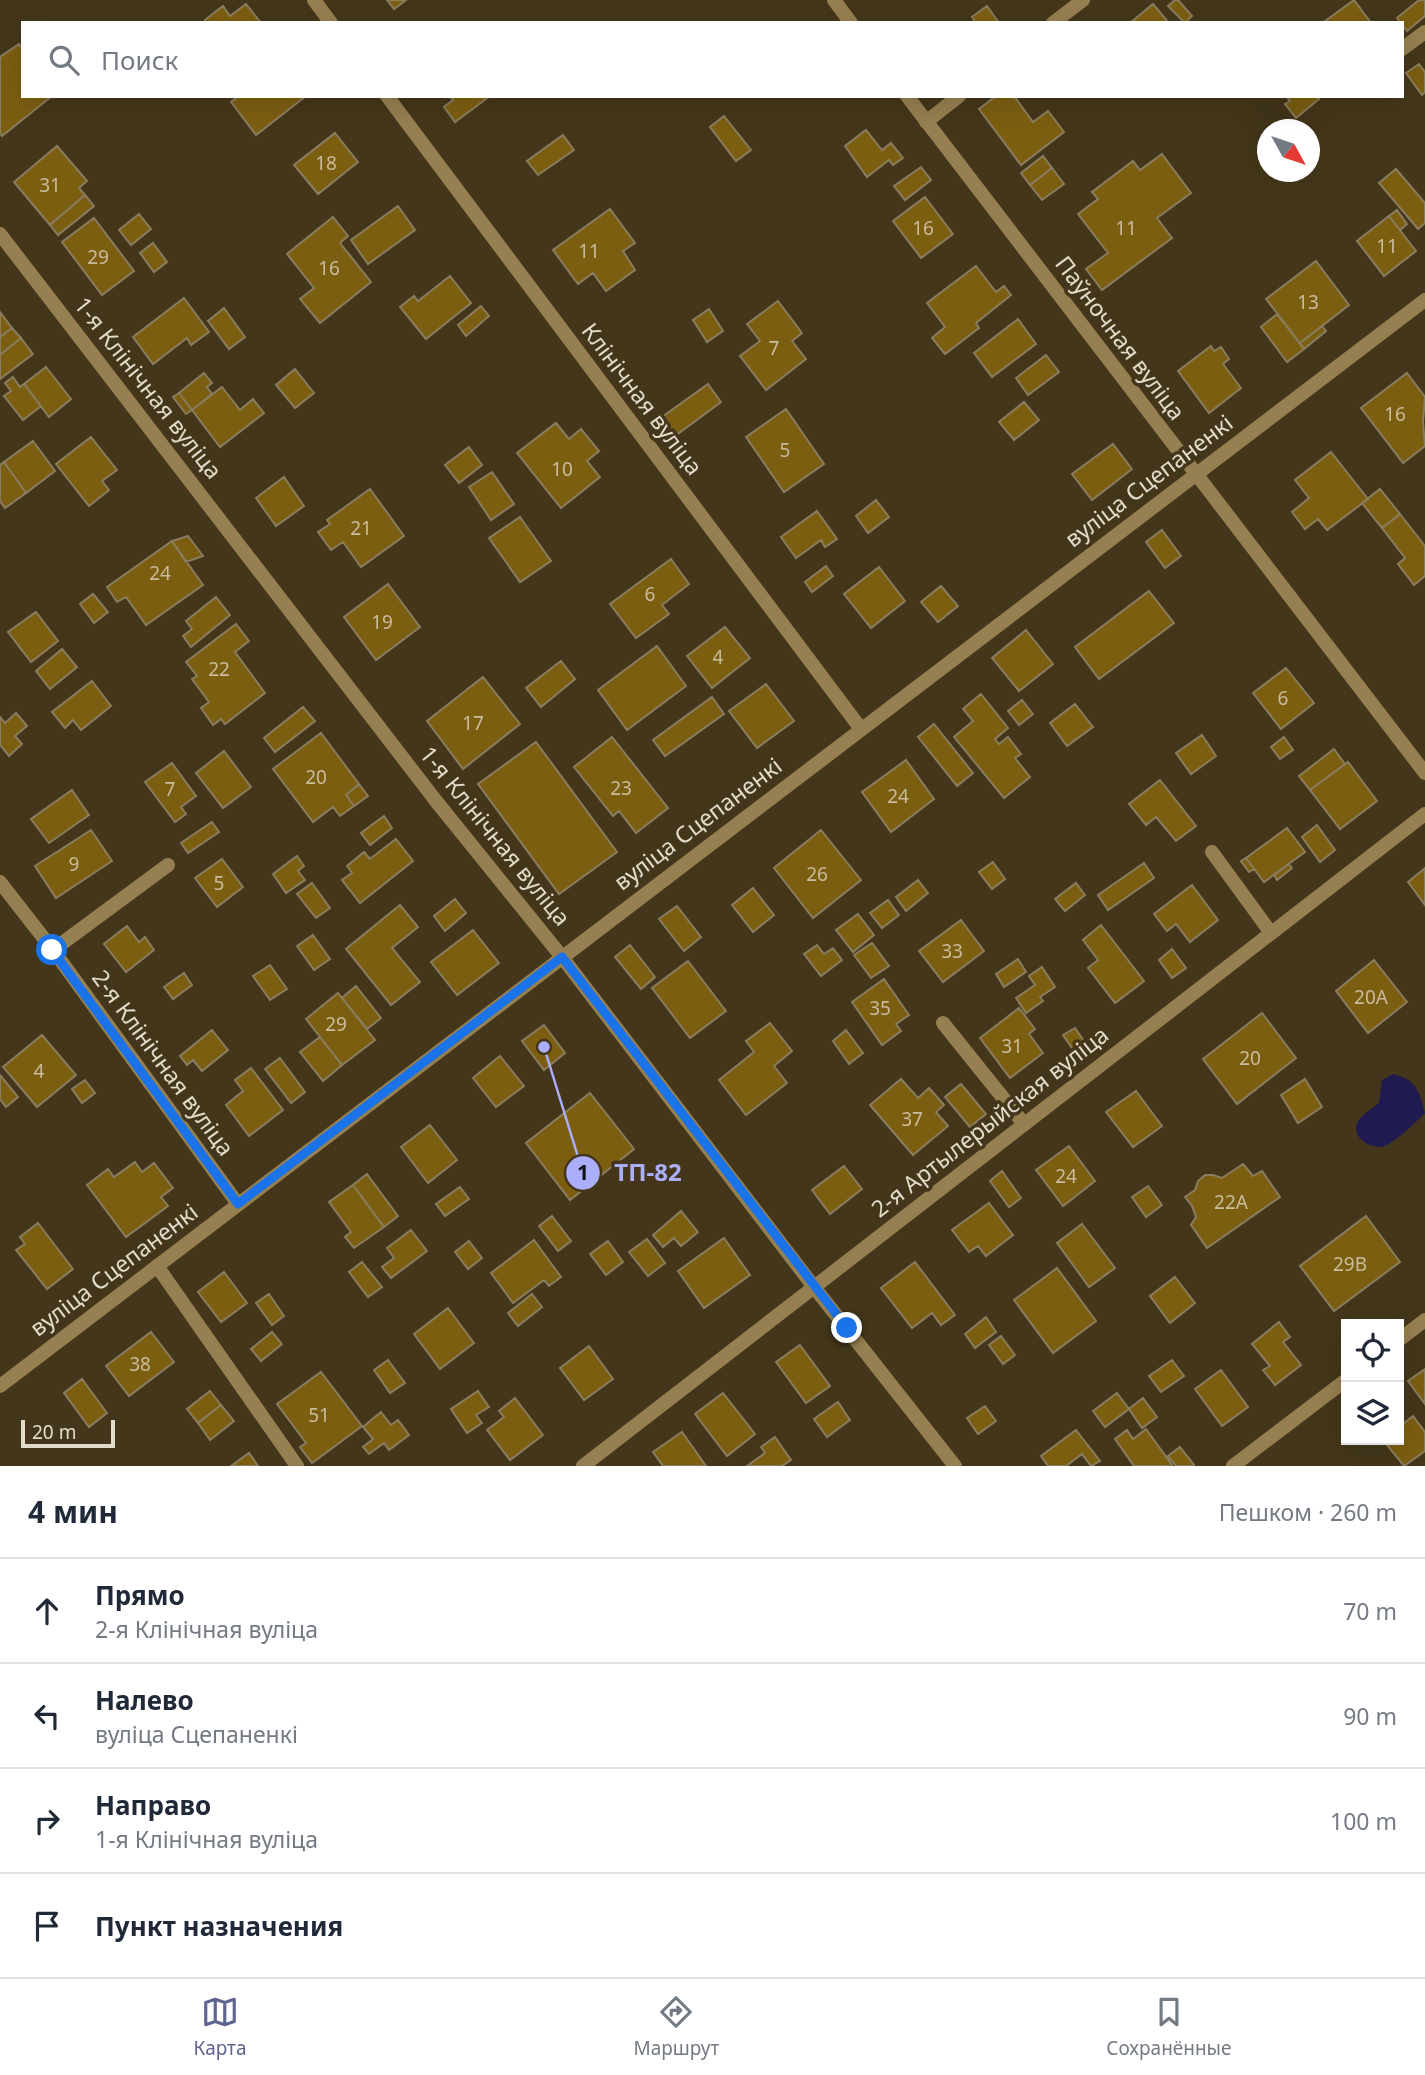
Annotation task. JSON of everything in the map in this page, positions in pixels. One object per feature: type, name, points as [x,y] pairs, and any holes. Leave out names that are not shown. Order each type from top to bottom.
[{"type":"street","points":[[314,0],[330,21]]},
{"type":"street","points":[[834,0],[850,21]]},
{"type":"street","points":[[1056,21],[1083,0]]},
{"type":"street","points":[[1404,48],[1425,32]]},
{"type":"street","name":"Клінічная вуліца","points":[[389,98],[862,729]]},
{"type":"street","name":"Паўночная вуліца","points":[[908,98],[1425,774]]},
{"type":"street","points":[[926,122],[956,98]]},
{"type":"street","name":"1-я Клінічная вуліца","points":[[0,234],[436,801],[562,957],[814,1287],[955,1466]]},
{"type":"street","name":"вуліца Сцепаненкі","points":[[0,1386],[1425,300]]},
{"type":"street","name":"2-я Артылерыйская вуліца","points":[[583,1466],[1425,814]]},
{"type":"street","points":[[1212,852],[1271,933]]},
{"type":"street","points":[[52,950],[168,865]]},
{"type":"street","name":"2-я Клінічная вуліца","points":[[0,882],[238,1204]]},
{"type":"street","points":[[943,1023],[1024,1124]]},
{"type":"street","points":[[157,1266],[297,1466]]},
{"type":"street","points":[[1404,1336],[1425,1320]]},
{"type":"street","points":[[1233,1466],[1343,1382]]},
{"type":"shaded area","points":[[1393,1074],[1401,1076],[1416,1087],[1425,1113],[1387,1145],[1376,1147],[1360,1138],[1356,1127],[1358,1121],[1379,1103],[1382,1080]]},
{"type":"building","points":[[387,0],[406,0],[394,9]]},
{"type":"building","points":[[1178,0],[1192,16],[1183,21],[1168,6]]},
{"type":"building","points":[[1354,0],[1370,21],[1325,21]]},
{"type":"building","points":[[1419,0],[1425,0],[1425,16],[1407,31],[1404,21],[1397,18]]},
{"type":"building","points":[[246,4],[259,21],[205,20],[223,6],[230,16]]},
{"type":"building","points":[[1153,4],[1167,21],[1132,21]]},
{"type":"building","points":[[987,6],[998,21],[975,21],[972,17]]},
{"type":"building","points":[[19,44],[21,98],[50,98],[2,136],[0,133],[0,57]]},
{"type":"building","points":[[1419,64],[1425,72],[1425,92],[1422,95],[1406,73]]},
{"type":"building","points":[[236,98],[303,98],[256,135],[231,102]]},
{"type":"building","points":[[452,98],[487,98],[455,122],[444,107],[453,100]]},
{"type":"building","points":[[993,98],[1015,98],[1033,122],[1048,111],[1064,132],[1021,165],[979,109]]},
{"type":"building","points":[[1288,98],[1319,99],[1296,118],[1285,104],[1290,101]]},
{"type":"building","points":[[724,116],[751,150],[736,161],[710,127]]},
{"type":"building","points":[[866,130],[882,150],[891,143],[903,158],[893,165],[889,160],[867,177],[845,146]]},
{"type":"building","points":[[335,133],[358,162],[318,194],[294,165]]},
{"type":"building","points":[[563,135],[574,150],[538,175],[527,161]]},
{"type":"building","points":[[57,146],[87,181],[79,188],[85,195],[50,225],[14,182]]},
{"type":"building","points":[[1162,154],[1191,193],[1157,218],[1172,238],[1102,290],[1086,269],[1108,253],[1078,214],[1098,199],[1092,192],[1133,161],[1140,170]]},
{"type":"building","points":[[1043,156],[1052,168],[1030,185],[1021,173]]},
{"type":"building","points":[[921,167],[931,180],[905,200],[894,186]]},
{"type":"building","points":[[1052,168],[1064,184],[1042,200],[1030,185]]},
{"type":"building","points":[[1396,169],[1425,203],[1425,223],[1418,229],[1379,183]]},
{"type":"building","points":[[85,195],[94,206],[58,235],[50,225]]},
{"type":"building","points":[[925,197],[953,234],[921,258],[893,221]]},
{"type":"building","points":[[398,206],[415,230],[368,264],[351,240]]},
{"type":"building","points":[[610,209],[635,243],[623,251],[635,270],[606,291],[593,273],[578,284],[553,250]]},
{"type":"building","points":[[1397,210],[1407,224],[1400,230],[1389,216]]},
{"type":"building","points":[[139,214],[151,229],[131,245],[119,230]]},
{"type":"building","points":[[1389,216],[1416,251],[1384,276],[1357,241]]},
{"type":"building","points":[[333,217],[348,236],[340,243],[371,282],[320,323],[300,299],[314,288],[287,254]]},
{"type":"building","points":[[94,218],[134,271],[102,295],[62,242]]},
{"type":"building","points":[[153,243],[167,262],[154,272],[140,253]]},
{"type":"building","points":[[1316,261],[1349,305],[1300,343],[1266,299]]},
{"type":"building","points":[[976,266],[996,292],[1004,286],[1011,295],[976,323],[979,328],[945,354],[932,338],[945,327],[927,303]]},
{"type":"building","points":[[450,276],[471,303],[426,339],[400,307],[414,296],[418,301]]},
{"type":"building","points":[[184,298],[209,332],[191,345],[187,338],[153,364],[133,337]]},
{"type":"building","points":[[778,301],[802,333],[792,341],[806,359],[766,390],[740,356],[760,341],[747,324]]},
{"type":"building","points":[[481,306],[489,316],[466,336],[458,325]]},
{"type":"building","points":[[224,308],[245,337],[229,349],[208,321]]},
{"type":"building","points":[[709,309],[723,331],[707,342],[693,320]]},
{"type":"building","points":[[0,312],[12,328],[0,337]]},
{"type":"building","points":[[1277,314],[1304,349],[1287,362],[1261,327]]},
{"type":"building","points":[[1018,319],[1036,344],[992,377],[974,353]]},
{"type":"building","points":[[1322,326],[1326,331],[1304,349],[1300,343]]},
{"type":"building","points":[[12,328],[21,338],[0,355],[0,337]]},
{"type":"building","points":[[21,338],[33,354],[0,379],[0,355]]},
{"type":"building","points":[[1211,346],[1214,351],[1221,347],[1229,359],[1223,364],[1241,388],[1209,413],[1178,371]]},
{"type":"building","points":[[1046,355],[1059,372],[1028,395],[1016,378]]},
{"type":"building","points":[[46,367],[71,399],[49,417],[24,384]]},
{"type":"building","points":[[295,369],[314,393],[295,408],[276,385]]},
{"type":"building","points":[[204,373],[212,383],[207,387],[212,394],[192,410],[179,393]]},
{"type":"building","points":[[1407,373],[1425,397],[1425,446],[1403,463],[1361,408]]},
{"type":"building","points":[[13,377],[20,387],[24,384],[41,406],[23,420],[4,396],[11,391],[5,383]]},
{"type":"building","points":[[708,384],[721,402],[675,436],[662,417]]},
{"type":"building","points":[[222,387],[240,410],[253,399],[264,413],[220,447],[192,410]]},
{"type":"building","points":[[179,393],[192,410],[186,414],[173,397]]},
{"type":"building","points":[[1024,402],[1039,420],[1014,440],[999,422]]},
{"type":"building","points":[[786,409],[824,464],[784,492],[746,437]]},
{"type":"building","points":[[556,423],[569,439],[581,429],[599,451],[587,461],[600,477],[561,508],[517,453]]},
{"type":"building","points":[[91,437],[117,470],[102,481],[109,490],[89,506],[56,464]]},
{"type":"building","points":[[33,441],[55,471],[26,493],[4,462]]},
{"type":"building","points":[[1113,444],[1132,469],[1092,500],[1072,474]]},
{"type":"building","points":[[469,447],[482,465],[459,483],[445,465]]},
{"type":"building","points":[[1331,452],[1368,499],[1327,530],[1318,519],[1305,529],[1292,512],[1309,498],[1295,480]]},
{"type":"building","points":[[4,462],[26,493],[5,508],[0,501],[0,465]]},
{"type":"building","points":[[492,472],[514,504],[491,520],[469,487]]},
{"type":"building","points":[[284,477],[304,506],[276,526],[256,498]]},
{"type":"building","points":[[370,489],[404,536],[361,567],[343,542],[331,550],[318,532],[330,524],[327,520]]},
{"type":"building","points":[[1380,489],[1400,514],[1382,528],[1362,503]]},
{"type":"building","points":[[876,500],[889,517],[868,533],[856,516]]},
{"type":"building","points":[[817,511],[837,539],[825,547],[821,540],[796,558],[781,537]]},
{"type":"building","points":[[1400,514],[1425,546],[1425,576],[1414,585],[1398,564],[1405,558],[1382,528]]},
{"type":"building","points":[[520,517],[551,561],[520,582],[489,538]]},
{"type":"building","points":[[1162,530],[1181,556],[1165,568],[1146,542]]},
{"type":"building","points":[[188,536],[203,556],[186,562],[172,541]]},
{"type":"building","points":[[172,541],[203,585],[146,625],[126,597],[117,602],[107,587]]},
{"type":"building","points":[[671,559],[689,584],[662,605],[669,614],[636,638],[610,604]]},
{"type":"building","points":[[826,566],[833,576],[812,592],[805,582]]},
{"type":"building","points":[[879,567],[905,601],[871,628],[844,594]]},
{"type":"building","points":[[388,584],[420,627],[376,660],[344,617]]},
{"type":"building","points":[[941,586],[958,606],[938,622],[921,602]]},
{"type":"building","points":[[1149,591],[1174,623],[1099,679],[1075,647]]},
{"type":"building","points":[[93,594],[108,612],[94,623],[80,604]]},
{"type":"building","points":[[216,597],[230,615],[191,647],[183,636],[192,629],[186,621]]},
{"type":"building","points":[[36,612],[58,641],[31,662],[8,632]]},
{"type":"building","points":[[236,624],[249,641],[235,652],[265,693],[225,724],[221,719],[213,725],[201,708],[209,702],[192,679],[197,676],[186,662]]},
{"type":"building","points":[[725,627],[750,658],[712,688],[687,656]]},
{"type":"building","points":[[1026,630],[1053,664],[1019,691],[992,658]]},
{"type":"building","points":[[657,646],[686,686],[627,730],[598,690]]},
{"type":"building","points":[[62,649],[77,667],[50,689],[36,671]]},
{"type":"building","points":[[561,661],[575,679],[541,707],[526,688]]},
{"type":"building","points":[[1286,668],[1314,703],[1281,729],[1253,693]]},
{"type":"building","points":[[483,677],[520,724],[463,769],[427,721]]},
{"type":"building","points":[[92,681],[111,706],[81,730],[73,720],[65,728],[52,712]]},
{"type":"building","points":[[766,684],[794,721],[757,748],[729,711]]},
{"type":"building","points":[[981,694],[1008,728],[995,739],[999,744],[1008,737],[1021,754],[1015,758],[1030,777],[1004,798],[954,737],[973,721],[963,709]]},
{"type":"building","points":[[712,697],[724,714],[665,756],[653,740]]},
{"type":"building","points":[[1022,700],[1033,714],[1019,725],[1008,711]]},
{"type":"building","points":[[1075,704],[1093,727],[1067,746],[1050,723]]},
{"type":"building","points":[[303,707],[315,721],[275,752],[264,738]]},
{"type":"building","points":[[16,713],[27,726],[15,736],[22,744],[9,756],[0,745],[0,717],[5,723]]},
{"type":"building","points":[[934,724],[973,773],[957,786],[918,737]]},
{"type":"building","points":[[321,733],[359,784],[346,795],[354,806],[340,816],[333,807],[313,822],[273,769]]},
{"type":"building","points":[[1202,735],[1216,756],[1191,774],[1176,753]]},
{"type":"building","points":[[612,737],[668,808],[636,833],[619,811],[613,816],[574,767]]},
{"type":"building","points":[[1284,737],[1293,750],[1280,759],[1271,747]]},
{"type":"building","points":[[536,742],[617,852],[559,894],[478,784]]},
{"type":"building","points":[[1334,749],[1345,764],[1310,790],[1299,776]]},
{"type":"building","points":[[224,751],[251,787],[223,808],[196,773]]},
{"type":"building","points":[[906,760],[934,799],[891,832],[862,792]]},
{"type":"building","points":[[1348,762],[1377,801],[1340,829],[1310,790]]},
{"type":"building","points":[[172,763],[196,796],[181,807],[186,814],[175,822],[145,782]]},
{"type":"building","points":[[1160,780],[1196,826],[1176,841],[1156,817],[1146,825],[1129,804]]},
{"type":"building","points":[[359,784],[368,796],[354,806],[346,795]]},
{"type":"building","points":[[72,790],[89,815],[49,843],[31,819]]},
{"type":"building","points":[[384,816],[392,828],[370,845],[361,833]]},
{"type":"building","points":[[212,822],[219,832],[188,853],[181,843]]},
{"type":"building","points":[[1317,825],[1335,850],[1320,862],[1302,837]]},
{"type":"building","points":[[1287,828],[1305,852],[1264,882],[1246,858]]},
{"type":"building","points":[[91,830],[112,861],[56,898],[35,866]]},
{"type":"building","points":[[821,830],[861,880],[813,918],[774,868]]},
{"type":"building","points":[[396,839],[413,861],[360,903],[342,880],[352,873],[347,866],[364,852],[370,859]]},
{"type":"building","points":[[297,856],[304,866],[298,871],[305,880],[286,893],[273,874]]},
{"type":"building","points":[[1246,858],[1254,869],[1249,872],[1241,861]]},
{"type":"building","points":[[222,859],[243,887],[217,907],[195,878]]},
{"type":"building","points":[[993,862],[1005,879],[992,889],[979,872]]},
{"type":"building","points":[[1144,863],[1154,878],[1108,910],[1098,895]]},
{"type":"building","points":[[1289,864],[1292,868],[1277,880],[1274,875]]},
{"type":"building","points":[[1425,868],[1425,905],[1408,882]]},
{"type":"building","points":[[918,880],[928,893],[906,911],[896,897]]},
{"type":"building","points":[[312,883],[330,908],[316,918],[297,894]]},
{"type":"building","points":[[1076,883],[1085,895],[1065,911],[1055,899]]},
{"type":"building","points":[[1192,885],[1218,920],[1190,942],[1176,924],[1167,931],[1154,914]]},
{"type":"building","points":[[753,888],[774,915],[753,932],[732,905]]},
{"type":"building","points":[[455,899],[466,913],[445,931],[434,916]]},
{"type":"building","points":[[888,900],[899,915],[882,928],[870,913]]},
{"type":"building","points":[[400,905],[418,927],[392,948],[420,982],[391,1005],[346,949]]},
{"type":"building","points":[[677,906],[701,937],[684,951],[659,919]]},
{"type":"building","points":[[858,914],[874,935],[853,952],[836,930]]},
{"type":"building","points":[[961,920],[984,951],[943,982],[919,951]]},
{"type":"building","points":[[1101,925],[1144,981],[1115,1003],[1088,968],[1098,960],[1083,940]]},
{"type":"building","points":[[127,926],[139,942],[145,937],[154,950],[126,972],[104,944]]},
{"type":"building","points":[[473,930],[499,963],[457,995],[431,962]]},
{"type":"building","points":[[313,935],[330,959],[314,970],[297,946]]},
{"type":"building","points":[[872,943],[889,966],[871,978],[854,955]]},
{"type":"building","points":[[630,945],[655,977],[641,989],[615,957]]},
{"type":"building","points":[[817,945],[824,954],[833,948],[842,960],[821,976],[804,954]]},
{"type":"building","points":[[1172,949],[1186,968],[1172,978],[1159,960]]},
{"type":"building","points":[[1018,959],[1026,972],[1004,987],[996,974]]},
{"type":"building","points":[[1374,960],[1407,1002],[1368,1033],[1336,991]]},
{"type":"building","points":[[688,961],[726,1011],[690,1038],[652,988]]},
{"type":"building","points":[[270,965],[287,989],[270,1000],[253,976]]},
{"type":"building","points":[[1042,967],[1055,987],[1040,997],[1043,1001],[1026,1013],[1016,998],[1035,985],[1029,976]]},
{"type":"building","points":[[184,973],[192,985],[173,999],[164,987]]},
{"type":"building","points":[[884,979],[909,1015],[896,1024],[901,1031],[882,1045],[852,1002]]},
{"type":"building","points":[[356,986],[381,1018],[367,1029],[342,998]]},
{"type":"building","points":[[338,993],[375,1040],[342,1065],[306,1019]]},
{"type":"building","points":[[1019,1008],[1035,1029],[1029,1034],[1043,1053],[1010,1078],[980,1038]]},
{"type":"building","points":[[1262,1013],[1296,1058],[1237,1104],[1203,1059]]},
{"type":"building","points":[[770,1023],[792,1051],[774,1066],[787,1083],[746,1115],[719,1080],[754,1052],[746,1041]]},
{"type":"building","points":[[544,1025],[565,1053],[544,1070],[522,1041]]},
{"type":"building","points":[[1075,1028],[1088,1047],[1076,1054],[1063,1035]]},
{"type":"building","points":[[212,1030],[228,1050],[202,1071],[193,1060],[187,1065],[180,1056]]},
{"type":"building","points":[[846,1030],[863,1053],[849,1064],[833,1041]]},
{"type":"building","points":[[42,1035],[76,1075],[37,1107],[3,1067]]},
{"type":"building","points":[[320,1037],[342,1065],[323,1081],[300,1052]]},
{"type":"building","points":[[500,1056],[524,1086],[496,1107],[473,1078]]},
{"type":"building","points":[[280,1058],[305,1092],[291,1103],[265,1069]]},
{"type":"building","points":[[251,1068],[283,1110],[249,1136],[226,1105],[243,1091],[235,1080]]},
{"type":"building","points":[[0,1075],[18,1097],[6,1107],[0,1099]]},
{"type":"building","points":[[901,1079],[918,1098],[929,1088],[944,1105],[936,1112],[948,1126],[913,1155],[870,1105]]},
{"type":"building","points":[[1305,1079],[1322,1107],[1298,1123],[1281,1095]]},
{"type":"building","points":[[85,1080],[95,1093],[82,1103],[72,1089]]},
{"type":"building","points":[[961,1084],[986,1114],[970,1127],[945,1097]]},
{"type":"building","points":[[1136,1091],[1162,1126],[1133,1147],[1106,1112]]},
{"type":"building","points":[[590,1093],[634,1149],[570,1200],[526,1143]]},
{"type":"building","points":[[430,1125],[457,1160],[428,1183],[401,1147]]},
{"type":"building","points":[[1069,1146],[1095,1181],[1063,1206],[1036,1170]]},
{"type":"building","points":[[135,1162],[142,1172],[154,1163],[173,1188],[161,1197],[168,1206],[126,1237],[87,1185],[108,1169],[114,1177]]},
{"type":"building","points":[[1243,1164],[1253,1176],[1262,1171],[1280,1197],[1207,1248],[1191,1225],[1196,1217],[1185,1197],[1195,1190],[1198,1181],[1205,1175],[1222,1178]]},
{"type":"building","points":[[844,1166],[862,1189],[830,1214],[812,1190]]},
{"type":"building","points":[[1002,1171],[1021,1198],[1009,1207],[990,1181]]},
{"type":"building","points":[[367,1174],[398,1216],[384,1227],[353,1185]]},
{"type":"building","points":[[353,1185],[384,1227],[354,1248],[345,1237],[351,1232],[329,1202]]},
{"type":"building","points":[[1148,1186],[1162,1205],[1146,1217],[1132,1197]]},
{"type":"building","points":[[460,1187],[469,1199],[445,1216],[436,1204]]},
{"type":"building","points":[[989,1203],[1013,1235],[986,1256],[978,1246],[969,1252],[952,1230]]},
{"type":"building","points":[[681,1211],[698,1232],[681,1246],[674,1238],[663,1247],[653,1235]]},
{"type":"building","points":[[552,1216],[571,1241],[558,1251],[539,1226]]},
{"type":"building","points":[[1366,1216],[1400,1262],[1334,1311],[1300,1266]]},
{"type":"building","points":[[38,1223],[73,1269],[47,1289],[16,1250],[25,1244],[20,1237]]},
{"type":"building","points":[[1082,1224],[1115,1268],[1089,1287],[1057,1243]]},
{"type":"building","points":[[411,1230],[427,1251],[391,1278],[382,1267],[394,1258],[387,1248]]},
{"type":"building","points":[[724,1238],[750,1275],[704,1308],[678,1271]]},
{"type":"building","points":[[647,1239],[665,1263],[648,1276],[629,1252]]},
{"type":"building","points":[[534,1240],[561,1277],[549,1286],[544,1280],[513,1303],[491,1273]]},
{"type":"building","points":[[469,1241],[482,1258],[468,1269],[455,1252]]},
{"type":"building","points":[[608,1241],[623,1262],[606,1275],[590,1254]]},
{"type":"building","points":[[362,1262],[382,1287],[368,1297],[349,1272]]},
{"type":"building","points":[[915,1262],[955,1315],[941,1325],[932,1313],[912,1328],[881,1288]]},
{"type":"building","points":[[1057,1268],[1096,1321],[1053,1353],[1014,1300]]},
{"type":"building","points":[[224,1272],[247,1303],[221,1322],[198,1292]]},
{"type":"building","points":[[1175,1277],[1195,1303],[1170,1323],[1150,1296]]},
{"type":"building","points":[[269,1294],[284,1316],[272,1325],[256,1303]]},
{"type":"building","points":[[532,1294],[542,1307],[518,1326],[508,1313]]},
{"type":"building","points":[[448,1308],[474,1343],[440,1369],[414,1334]]},
{"type":"building","points":[[986,1317],[996,1332],[975,1348],[965,1334]]},
{"type":"building","points":[[1279,1322],[1290,1337],[1283,1342],[1301,1365],[1275,1385],[1263,1370],[1270,1366],[1252,1344]]},
{"type":"building","points":[[151,1332],[174,1362],[129,1396],[106,1366]]},
{"type":"building","points":[[272,1332],[282,1344],[261,1361],[251,1349]]},
{"type":"building","points":[[1001,1336],[1015,1355],[1003,1364],[989,1345]]},
{"type":"building","points":[[800,1345],[830,1386],[806,1403],[776,1362]]},
{"type":"building","points":[[589,1346],[613,1379],[584,1400],[560,1368]]},
{"type":"building","points":[[388,1360],[405,1383],[390,1393],[374,1370]]},
{"type":"building","points":[[1172,1360],[1184,1376],[1161,1392],[1149,1376]]},
{"type":"building","points":[[1425,1369],[1425,1404],[1408,1381]]},
{"type":"building","points":[[1221,1370],[1248,1407],[1222,1426],[1195,1389]]},
{"type":"building","points":[[321,1372],[362,1426],[312,1463],[300,1447],[306,1443],[277,1404]]},
{"type":"building","points":[[82,1379],[107,1413],[89,1427],[64,1393]]},
{"type":"building","points":[[210,1391],[221,1405],[198,1423],[187,1409]]},
{"type":"building","points":[[478,1391],[489,1407],[476,1415],[482,1423],[467,1433],[451,1409]]},
{"type":"building","points":[[723,1393],[755,1434],[727,1456],[695,1414]]},
{"type":"building","points":[[1117,1393],[1129,1409],[1105,1427],[1093,1411]]},
{"type":"building","points":[[515,1398],[543,1435],[510,1460],[487,1430],[504,1417],[499,1411]]},
{"type":"building","points":[[1143,1398],[1157,1417],[1142,1428],[1129,1409]]},
{"type":"building","points":[[838,1402],[850,1420],[827,1437],[814,1419]]},
{"type":"building","points":[[221,1405],[234,1421],[210,1440],[198,1423]]},
{"type":"building","points":[[985,1406],[996,1421],[978,1434],[967,1418]]},
{"type":"building","points":[[381,1412],[391,1425],[398,1420],[409,1435],[389,1450],[384,1443],[369,1454],[363,1447],[373,1439],[363,1427]]},
{"type":"building","points":[[1413,1416],[1425,1432],[1425,1451],[1404,1466],[1387,1445],[1404,1445],[1404,1423]]},
{"type":"building","points":[[1146,1429],[1171,1466],[1134,1466],[1115,1439],[1127,1430],[1133,1439]]},
{"type":"building","points":[[1076,1430],[1100,1461],[1091,1466],[1082,1454],[1066,1466],[1048,1466],[1041,1456]]},
{"type":"building","points":[[682,1432],[706,1466],[663,1466],[653,1452]]},
{"type":"building","points":[[775,1437],[791,1460],[782,1466],[747,1466],[765,1453],[761,1447]]},
{"type":"building","points":[[1180,1447],[1194,1465],[1176,1466],[1168,1456]]},
{"type":"building","points":[[249,1453],[258,1466],[231,1466]]},
{"type":"place","name":"ТП-82","points":[[544,1047]]},
{"type":"route","points":[[52,950],[238,1204],[562,957],[847,1328]]}]
